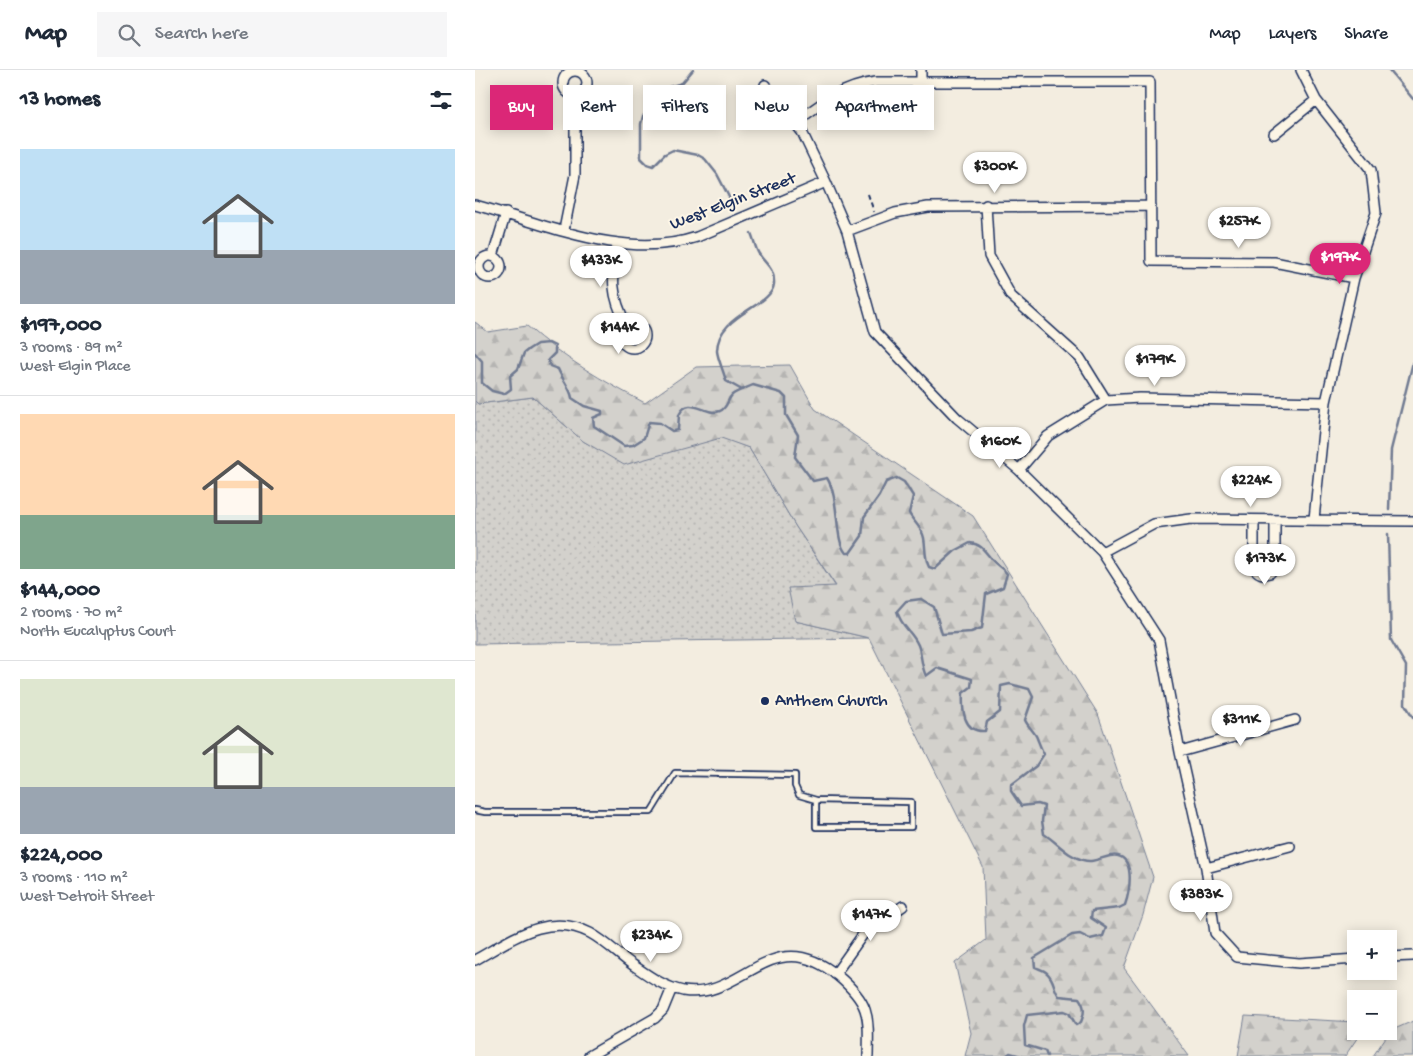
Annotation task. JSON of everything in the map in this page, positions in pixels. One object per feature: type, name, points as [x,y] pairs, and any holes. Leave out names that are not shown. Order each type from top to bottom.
[{"type":"street","points":[[921,70],[921,82]]},
{"type":"street","points":[[1301,70],[1316,100],[1371,170],[1376,213],[1353,278],[1326,402],[1314,519]]},
{"type":"street","points":[[862,85],[870,83],[921,82],[1150,82],[1151,261],[1274,262],[1353,278]]},
{"type":"street","points":[[1274,134],[1316,100]]},
{"type":"street","points":[[564,230],[575,176],[575,130]]},
{"type":"street","points":[[801,130],[807,139],[847,231],[875,332],[957,418],[1019,470],[1102,552],[1159,640],[1180,752],[1206,868],[1215,933],[1237,957],[1299,962],[1347,959]]},
{"type":"street","name":"West Elgin Street","points":[[475,206],[617,243],[639,246],[678,243],[826,182]]},
{"type":"street","points":[[847,231],[877,219],[916,208],[986,205],[1151,206]]},
{"type":"street","points":[[986,205],[989,256],[1011,296],[1080,358],[1106,400]]},
{"type":"street","points":[[493,256],[505,214]]},
{"type":"street","points":[[617,243],[613,289],[615,301],[627,326]]},
{"type":"street","points":[[1019,470],[1048,436],[1106,400],[1140,398],[1326,402]]},
{"type":"street","points":[[1102,552],[1154,524],[1191,519],[1413,521]]},
{"type":"street","points":[[1254,520],[1254,568],[1263,575],[1270,574],[1275,567],[1275,520]]},
{"type":"street","points":[[1180,752],[1295,720]]},
{"type":"street","points":[[1206,868],[1289,846]]},
{"type":"street","points":[[835,974],[863,932],[903,906]]},
{"type":"street","points":[[475,960],[531,929],[567,925],[591,933],[652,978],[672,988],[686,991],[710,990],[722,986],[759,964],[785,957],[809,960],[835,974],[850,987],[866,1008],[868,1056]]},
{"type":"street","points":[[1397,957],[1413,956]]},
{"type":"street","points":[[589,1056],[655,1018],[663,1010],[672,988]]},
{"type":"lane","points":[[475,810],[485,812],[651,812],[675,773],[795,775],[795,786],[799,795],[816,800],[911,802],[911,827],[816,827],[816,800]]},
{"type":"path","points":[[868,194],[877,219]]},
{"type":"green space","points":[[475,322],[488,332],[527,326],[584,368],[645,403],[696,367],[790,365],[815,409],[973,516],[1098,714],[1153,877],[1143,915],[1124,968],[1189,1056],[965,1056],[971,1033],[955,963],[986,940],[983,867],[869,638],[795,621],[788,588],[836,586],[796,527],[749,448],[721,438],[624,465],[583,441],[533,397],[478,404],[475,401]]},
{"type":"green space","points":[[533,397],[583,441],[624,464],[721,437],[749,448],[796,527],[836,587],[795,621],[869,638],[475,644],[475,401],[478,404]]},
{"type":"green space","points":[[1245,1016],[1347,1022],[1347,1040],[1356,1040],[1345,1056],[1238,1056]]},
{"type":"green space","points":[[1413,1021],[1413,1056],[1373,1056],[1384,1040],[1397,1040],[1397,1028]]},
{"type":"waterway","points":[[693,70],[682,83],[669,87],[643,116],[641,124],[641,158],[647,164],[653,166],[665,154],[673,150],[698,155],[705,159],[717,174],[730,199]]},
{"type":"waterway","points":[[1389,70],[1413,99]]},
{"type":"waterway","points":[[742,390],[726,381],[717,351],[719,338],[726,328],[764,299],[771,292],[774,284],[773,274],[761,258],[751,233]]},
{"type":"waterway","points":[[475,353],[482,361],[482,383],[492,391],[504,394],[511,389],[510,376],[518,369],[524,353],[537,344],[549,343],[555,346],[555,353],[548,360],[550,366],[558,369],[572,398],[584,406],[602,411],[602,414],[593,418],[594,426],[624,446],[633,445],[644,438],[649,422],[660,423],[672,431],[678,430],[679,415],[688,406],[715,412],[720,411],[725,408],[732,395],[753,385],[781,393],[786,398],[786,415],[798,435],[795,457],[813,481],[827,478],[831,486],[840,539],[846,553],[850,553],[862,536],[864,517],[879,496],[886,482],[897,478],[904,482],[913,496],[909,513],[923,534],[926,560],[929,567],[935,569],[955,551],[970,543],[985,551],[1007,574],[1003,587],[986,594],[982,628],[971,632],[942,634],[934,607],[921,599],[906,601],[897,611],[901,621],[918,645],[926,676],[937,668],[972,679],[971,687],[963,693],[965,719],[972,728],[978,731],[985,731],[987,722],[1000,712],[1001,686],[1010,684],[1029,689],[1033,697],[1025,720],[1036,736],[1044,754],[1036,766],[1011,785],[1011,791],[1021,806],[1038,804],[1044,806],[1042,821],[1044,834],[1072,856],[1090,861],[1110,856],[1119,856],[1128,866],[1130,882],[1125,905],[1119,908],[1092,911],[1091,918],[1106,928],[1103,936],[1090,939],[1080,934],[1072,935],[1034,958],[1035,967],[1050,976],[1059,996],[1079,998],[1084,1009],[1081,1022],[1076,1025],[1069,1013],[1064,1011],[1027,1015],[1024,1026],[1025,1045],[1045,1051],[1047,1056]]},
{"type":"waterway","points":[[1389,510],[1391,450],[1413,362]]},
{"type":"waterway","points":[[1388,534],[1391,640],[1406,666],[1405,704],[1413,717]]},
{"type":"waterway","points":[[1006,1056],[1010,1053],[1021,1056]]},
{"type":"place","name":"Anthem Church","points":[[765,701]]}]
